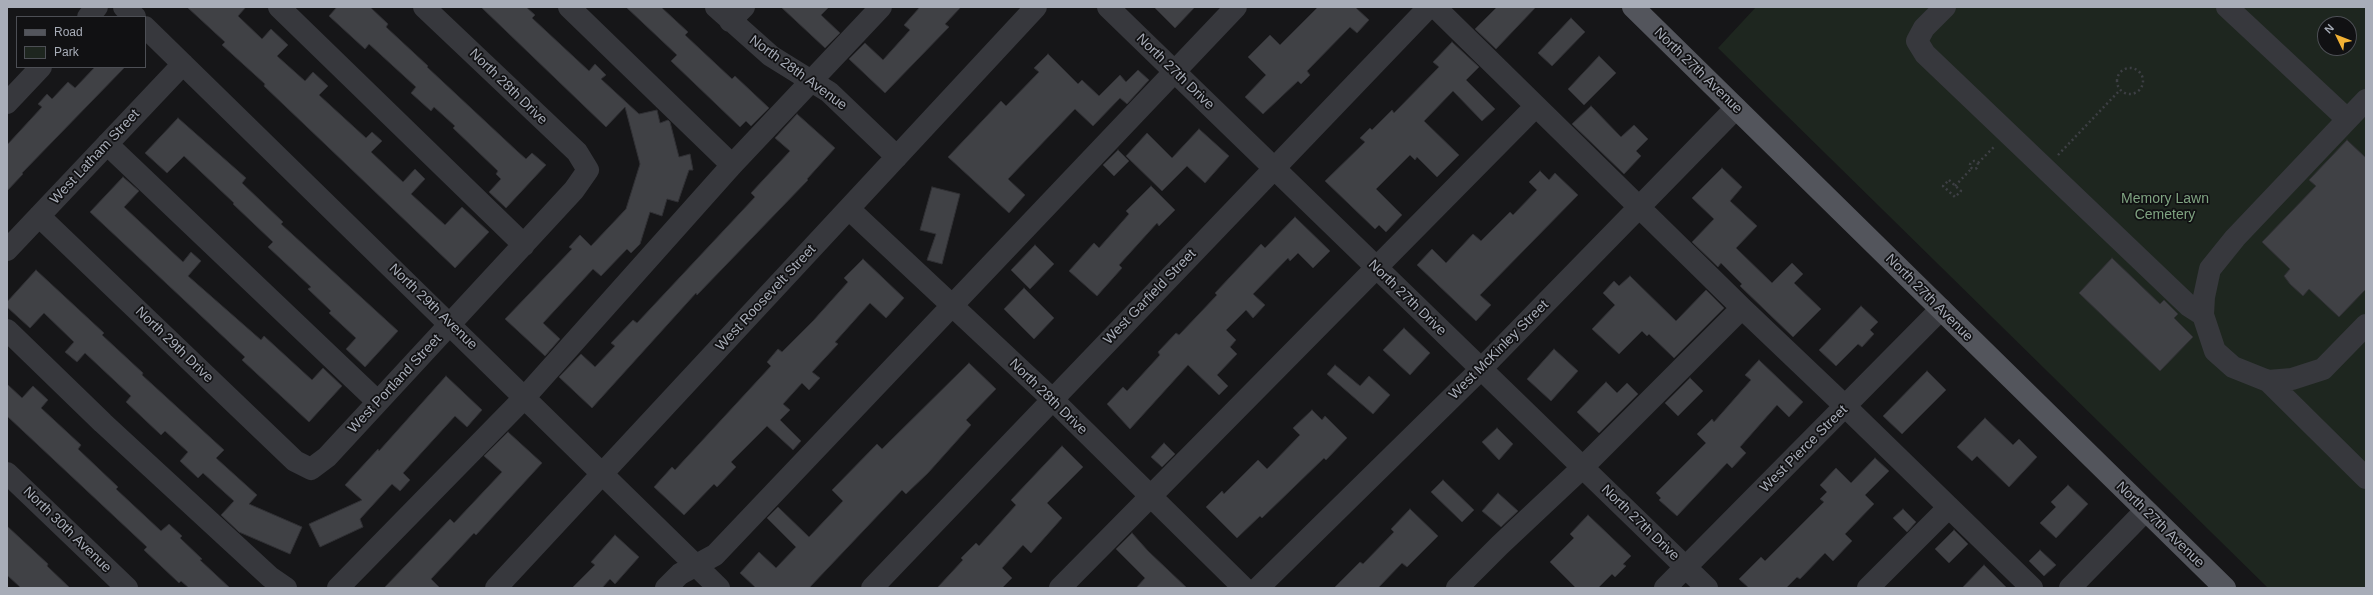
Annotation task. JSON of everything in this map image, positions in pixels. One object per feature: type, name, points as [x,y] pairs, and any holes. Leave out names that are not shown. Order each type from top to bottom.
[{"type":"main road","name":"North 27th Avenue","points":[[1633,7],[2225,588]]},
{"type":"street","points":[[89,16],[98,7]]},
{"type":"street","points":[[124,7],[134,16]]},
{"type":"street","points":[[279,7],[524,245]]},
{"type":"street","name":"North 28th Drive","points":[[424,7],[577,152],[588,170]]},
{"type":"street","points":[[570,7],[732,165]]},
{"type":"street","points":[[338,588],[525,397],[732,165],[881,7]]},
{"type":"street","name":"West Roosevelt Street","points":[[496,588],[1036,7]]},
{"type":"street","name":"North 27th Drive","points":[[1108,7],[1707,588]]},
{"type":"street","points":[[666,588],[680,574],[715,555],[1236,7]]},
{"type":"street","name":"West Garfield Street","points":[[872,588],[1429,7]]},
{"type":"street","points":[[1435,7],[1742,308],[2032,588]]},
{"type":"street","points":[[1945,7],[1924,28],[1917,41],[1925,54],[2189,306],[2203,315]]},
{"type":"street","points":[[2227,7],[2347,119]]},
{"type":"street","name":"North 28th Avenue","points":[[730,12],[771,56],[812,81],[846,107],[898,157]]},
{"type":"street","name":"North 29th Avenue","points":[[146,28],[720,588]]},
{"type":"street","name":"West Latham Street","points":[[7,250],[183,64]]},
{"type":"street","points":[[7,103],[40,68]]},
{"type":"street","points":[[2366,100],[2235,238],[2210,269],[2204,297],[2203,315],[2215,350],[2233,367],[2268,381],[2366,478]]},
{"type":"street","points":[[1060,588],[1536,106]]},
{"type":"street","name":"West McKinley Street","points":[[1258,588],[1480,369],[1736,108]]},
{"type":"street","points":[[107,144],[378,402]]},
{"type":"street","name":"West Portland Street","points":[[311,469],[328,457],[574,190],[588,170]]},
{"type":"street","name":"North 28th Drive","points":[[849,209],[1052,399],[1244,588]]},
{"type":"street","name":"North 29th Drive","points":[[39,216],[295,462],[311,469]]},
{"type":"street","points":[[1457,588],[1500,545],[1582,468],[1742,308]]},
{"type":"street","name":"West Pierce Street","points":[[1665,588],[1846,407],[1941,309]]},
{"type":"street","points":[[2268,381],[2292,379],[2323,369],[2366,325]]},
{"type":"street","points":[[7,330],[108,428],[270,577],[286,588]]},
{"type":"street","name":"North 30th Avenue","points":[[7,473],[127,588]]},
{"type":"street","points":[[1868,588],[1949,507]]},
{"type":"street","points":[[2070,588],[2145,511]]},
{"type":"path","points":[[2128,68],[2137,70],[2142,78],[2141,87],[2134,93],[2120,90],[2116,81],[2120,72],[2128,68]]},
{"type":"path","points":[[2049,173],[2056,166],[2055,158],[2120,90]]},
{"type":"path","points":[[1955,186],[1972,168]]},
{"type":"path","points":[[1949,180],[1955,186],[1961,191],[1955,197],[1943,186],[1949,180]]},
{"type":"green space","name":"Memory Lawn Cemetery","points":[[1756,7],[2366,7],[2366,588],[2268,588],[1718,48]]},
{"type":"building","points":[[187,7],[246,7],[238,16],[262,39],[271,29],[288,45],[277,56],[305,81],[313,72],[328,86],[319,95],[366,138],[372,132],[382,141],[371,152],[403,182],[415,169],[425,179],[411,194],[445,225],[462,207],[489,232],[455,268],[264,86],[265,84],[222,45],[225,42]]},
{"type":"building","points":[[337,7],[370,7],[388,24],[386,27],[517,151],[526,159],[532,153],[546,165],[506,208],[489,192],[501,179],[496,174],[498,171],[453,128],[455,126],[434,107],[431,111],[411,93],[416,87],[369,44],[365,49],[329,16]]},
{"type":"building","points":[[481,7],[526,7],[535,15],[532,18],[589,71],[595,64],[606,75],[601,79],[639,114],[657,110],[660,123],[668,120],[670,122],[679,157],[690,154],[693,170],[689,170],[678,202],[667,199],[662,216],[650,212],[640,244],[631,253],[627,249],[601,276],[593,269],[543,323],[560,339],[545,356],[505,319],[572,249],[569,247],[580,235],[591,246],[626,209],[640,164],[625,107],[606,127]]},
{"type":"building","points":[[626,7],[661,7],[688,32],[685,35],[732,79],[735,76],[769,108],[751,126],[746,121],[740,127],[671,61],[677,55]]},
{"type":"building","points":[[781,7],[829,7],[821,15],[840,33],[825,48]]},
{"type":"building","points":[[920,7],[961,7],[945,24],[949,27],[885,93],[849,59],[865,43],[883,60],[910,30],[904,25]]},
{"type":"building","points":[[1154,7],[1195,7],[1175,28]]},
{"type":"building","points":[[1318,7],[1355,7],[1369,20],[1357,33],[1350,27],[1307,71],[1310,75],[1301,84],[1298,81],[1263,114],[1245,97],[1266,75],[1248,57],[1270,35],[1280,45]]},
{"type":"building","points":[[1497,7],[1536,7],[1496,49],[1475,29]]},
{"type":"building","points":[[1571,18],[1585,32],[1552,66],[1538,53]]},
{"type":"building","points":[[1452,42],[1479,67],[1466,80],[1495,109],[1482,121],[1453,91],[1424,121],[1459,155],[1437,177],[1417,157],[1415,160],[1410,155],[1376,189],[1402,215],[1386,232],[1379,225],[1375,229],[1325,181],[1365,142],[1360,138],[1370,128],[1372,130],[1392,110],[1394,113],[1439,67],[1433,62]]},
{"type":"building","points":[[1048,54],[1078,84],[1082,80],[1099,96],[1120,75],[1126,82],[1138,70],[1149,80],[1127,104],[1120,98],[1093,126],[1075,109],[1008,179],[1025,195],[1009,213],[948,157],[1001,101],[1006,106],[1039,72],[1034,68]]},
{"type":"building","points":[[1599,56],[1616,73],[1584,105],[1568,89]]},
{"type":"building","points":[[94,68],[124,68],[22,173],[23,174],[7,191],[7,145],[42,107],[38,104],[47,94],[52,99],[68,82],[75,88]]},
{"type":"building","points":[[1591,106],[1621,137],[1634,125],[1648,139],[1636,151],[1641,156],[1624,174],[1572,124]]},
{"type":"building","points":[[797,114],[835,148],[807,179],[808,180],[697,295],[696,293],[592,408],[559,377],[581,354],[595,367],[615,346],[611,343],[633,320],[637,323],[755,197],[751,193],[790,151],[775,138]]},
{"type":"building","points":[[178,118],[246,178],[242,183],[283,222],[281,224],[398,331],[365,367],[346,349],[356,338],[329,313],[331,311],[308,289],[311,287],[268,247],[273,242],[233,204],[234,203],[184,156],[167,173],[145,153]]},
{"type":"building","points":[[1199,129],[1229,156],[1205,183],[1187,166],[1162,191],[1126,156],[1147,133],[1172,158]]},
{"type":"building","points":[[2347,140],[2366,158],[2366,289],[2339,317],[2309,289],[2303,296],[2290,284],[2284,276],[2290,269],[2262,242],[2316,186],[2309,180]]},
{"type":"building","points":[[1118,150],[1129,161],[1114,176],[1103,165]]},
{"type":"building","points":[[1722,168],[1742,187],[1730,201],[1757,226],[1736,248],[1772,283],[1792,263],[1803,274],[1794,283],[1821,309],[1793,337],[1740,286],[1742,284],[1721,263],[1718,267],[1692,242],[1714,219],[1692,198]]},
{"type":"building","points":[[1540,171],[1549,180],[1555,173],[1578,195],[1480,295],[1491,305],[1476,321],[1417,265],[1432,249],[1446,263],[1473,234],[1481,241],[1510,212],[1513,215],[1537,190],[1529,182]]},
{"type":"building","points":[[123,177],[139,191],[124,207],[183,262],[191,252],[201,261],[188,276],[261,340],[264,336],[312,380],[323,368],[342,386],[309,422],[242,360],[245,357],[90,212]]},
{"type":"building","points":[[1151,186],[1175,210],[1159,226],[1157,223],[1119,265],[1122,268],[1097,296],[1069,271],[1094,243],[1099,248],[1129,214],[1126,211]]},
{"type":"building","points":[[932,187],[960,194],[942,264],[927,260],[936,234],[920,230]]},
{"type":"building","points":[[1295,217],[1330,251],[1313,268],[1298,253],[1290,261],[1288,258],[1253,294],[1265,305],[1253,318],[1246,310],[1226,330],[1236,340],[1230,347],[1237,354],[1217,375],[1228,386],[1219,395],[1188,365],[1130,429],[1107,404],[1123,387],[1127,391],[1160,355],[1158,352],[1176,333],[1179,335],[1217,295],[1215,293],[1261,244],[1265,248]]},
{"type":"building","points":[[1035,245],[1054,264],[1030,289],[1011,270]]},
{"type":"building","points":[[2112,258],[2160,304],[2164,300],[2178,314],[2174,318],[2193,337],[2160,371],[2079,293]]},
{"type":"building","points":[[863,259],[904,298],[886,318],[870,303],[835,342],[838,344],[812,372],[820,378],[809,390],[802,383],[783,404],[790,410],[780,420],[801,441],[793,450],[767,426],[731,462],[736,467],[717,487],[714,484],[684,515],[654,487],[672,467],[675,470],[771,366],[767,362],[778,349],[782,352],[813,321],[848,282],[844,278]]},
{"type":"building","points":[[36,270],[104,333],[102,335],[143,373],[142,375],[224,450],[216,458],[257,495],[249,504],[302,527],[290,554],[239,532],[221,515],[234,501],[203,473],[198,478],[180,461],[188,452],[165,431],[161,435],[126,402],[131,396],[85,353],[77,362],[65,352],[74,342],[44,313],[30,328],[7,307],[7,302]]},
{"type":"building","points":[[1630,276],[1676,321],[1706,290],[1724,308],[1674,358],[1649,334],[1647,336],[1642,331],[1619,354],[1592,329],[1615,305],[1603,293],[1614,281],[1619,286]]},
{"type":"building","points":[[1024,288],[1054,318],[1034,339],[1004,309]]},
{"type":"building","points":[[1861,306],[1878,322],[1870,330],[1874,334],[1862,347],[1858,344],[1836,366],[1819,350]]},
{"type":"building","points":[[1404,328],[1430,353],[1410,375],[1383,350]]},
{"type":"building","points":[[1554,349],[1578,371],[1551,401],[1527,379]]},
{"type":"building","points":[[1759,360],[1803,402],[1789,417],[1777,405],[1740,447],[1746,453],[1732,468],[1727,463],[1677,516],[1659,500],[1661,498],[1656,493],[1706,443],[1697,434],[1712,419],[1714,422],[1751,380],[1745,375]]},
{"type":"building","points":[[969,363],[996,389],[966,420],[971,425],[928,473],[906,494],[902,490],[809,588],[756,588],[740,573],[759,552],[776,568],[796,547],[767,518],[778,507],[809,537],[843,501],[832,490],[877,444],[882,449]]},
{"type":"building","points":[[1335,365],[1360,386],[1369,376],[1390,395],[1373,414],[1327,374]]},
{"type":"building","points":[[1927,371],[1946,390],[1902,434],[1883,416]]},
{"type":"building","points":[[446,376],[482,410],[467,427],[455,416],[403,473],[410,480],[400,491],[392,484],[360,519],[363,527],[320,547],[309,524],[362,500],[345,485],[378,449],[379,451]]},
{"type":"building","points":[[1690,378],[1703,391],[1678,416],[1665,403]]},
{"type":"building","points":[[1606,382],[1617,393],[1627,383],[1638,394],[1599,433],[1577,412]]},
{"type":"building","points":[[7,384],[22,398],[33,386],[48,400],[41,408],[81,445],[78,449],[118,487],[116,489],[161,531],[169,524],[182,536],[180,538],[202,559],[200,560],[230,588],[189,588],[181,581],[179,583],[144,550],[147,547],[7,416]]},
{"type":"building","points":[[1312,410],[1322,420],[1325,416],[1347,438],[1326,460],[1324,458],[1262,518],[1260,516],[1237,538],[1206,507],[1222,491],[1224,494],[1258,460],[1267,469],[1300,435],[1293,428]]},
{"type":"building","points":[[1985,418],[2013,445],[2019,439],[2037,457],[2009,487],[1977,456],[1972,461],[1957,447]]},
{"type":"building","points":[[1497,428],[1513,444],[1499,460],[1482,442]]},
{"type":"building","points":[[508,432],[542,463],[476,535],[474,533],[431,579],[440,588],[384,588],[450,519],[454,523],[502,472],[484,456]]},
{"type":"building","points":[[1164,443],[1175,454],[1162,467],[1151,457]]},
{"type":"building","points":[[1062,446],[1083,467],[1047,503],[1062,518],[1031,553],[1023,545],[1002,568],[1012,578],[1002,588],[937,588],[963,560],[961,558],[976,543],[979,546],[1016,505],[1011,500]]},
{"type":"building","points":[[1875,458],[1889,471],[1865,495],[1874,504],[1845,534],[1852,541],[1833,561],[1825,553],[1800,579],[1797,577],[1786,588],[1749,588],[1739,579],[1761,557],[1765,561],[1824,502],[1820,499],[1827,492],[1820,485],[1836,468],[1851,483]]},
{"type":"building","points":[[1443,480],[1474,510],[1462,522],[1431,492]]},
{"type":"building","points":[[2068,485],[2088,504],[2056,538],[2040,523],[2056,507],[2051,502]]},
{"type":"building","points":[[1498,493],[1518,511],[1501,527],[1482,511]]},
{"type":"building","points":[[1410,509],[1438,536],[1407,567],[1402,563],[1378,588],[1334,588],[1360,562],[1363,564],[1394,532],[1391,529]]},
{"type":"building","points":[[1903,509],[1916,522],[1907,532],[1893,518]]},
{"type":"building","points":[[1588,515],[1631,556],[1623,564],[1626,566],[1615,577],[1612,574],[1598,588],[1576,588],[1550,562],[1574,538],[1570,534]]},
{"type":"building","points":[[7,526],[48,564],[47,566],[70,588],[21,588],[7,575]]},
{"type":"building","points":[[1954,530],[1968,544],[1949,563],[1935,549]]},
{"type":"building","points":[[1132,533],[1148,551],[1187,588],[1136,588],[1145,578],[1116,549]]},
{"type":"building","points":[[615,535],[639,557],[615,584],[610,579],[602,588],[572,588],[595,565],[591,562]]},
{"type":"building","points":[[2040,550],[2056,565],[2044,576],[2029,561]]},
{"type":"building","points":[[1984,565],[2007,588],[1962,588]]}]
